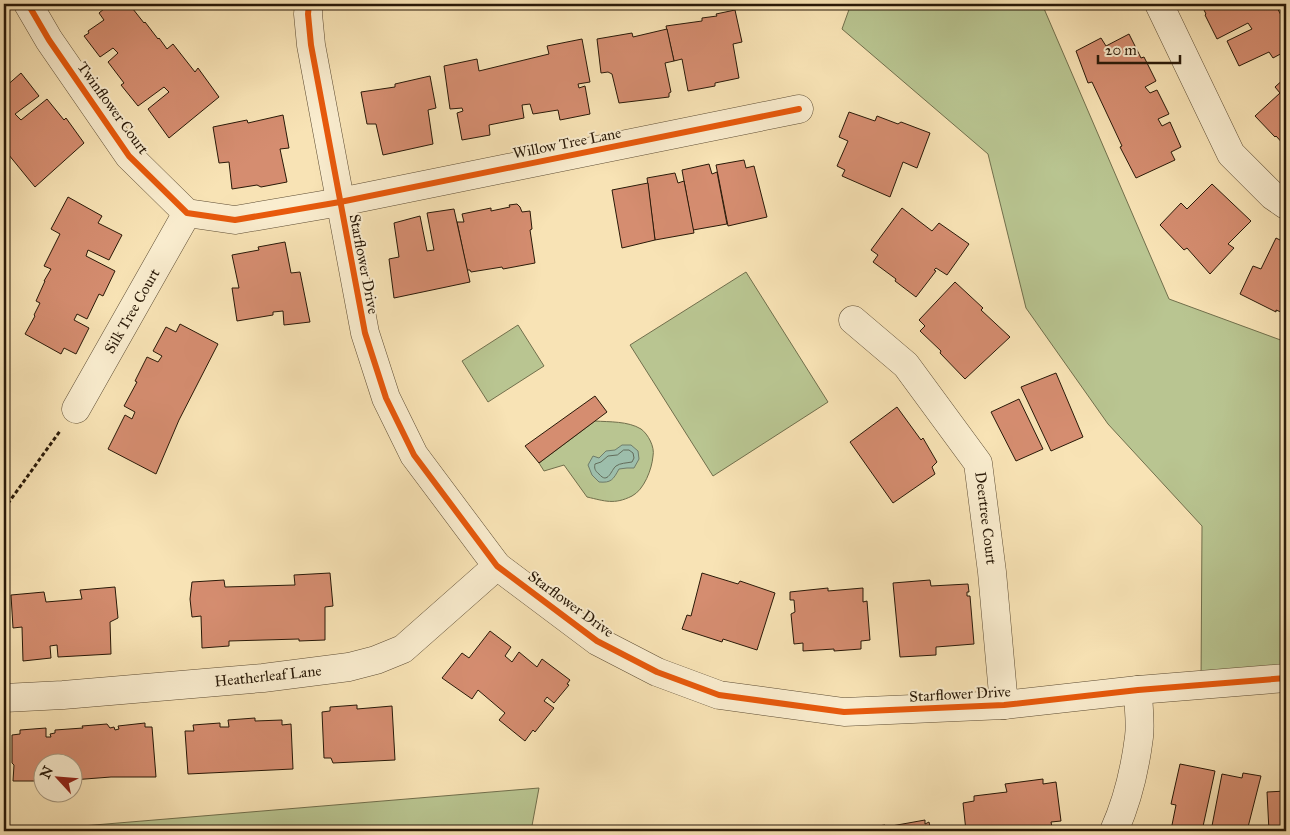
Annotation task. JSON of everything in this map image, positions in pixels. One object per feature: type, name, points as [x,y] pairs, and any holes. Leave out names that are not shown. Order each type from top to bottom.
[{"type":"street","name":"Twinflower Court","points":[[28,4],[49,40],[129,156],[187,213]]},
{"type":"street","name":"Starflower Drive","points":[[309,4],[311,45],[365,333],[386,398],[414,455],[498,566],[598,642],[657,672],[719,695],[844,712],[1004,705],[1138,690],[1286,678]]},
{"type":"street","points":[[1158,4],[1231,154],[1273,196],[1286,204]]},
{"type":"street","name":"Willow Tree Lane","points":[[340,202],[799,109]]},
{"type":"street","points":[[187,213],[235,220],[340,202]]},
{"type":"street","name":"Silk Tree Court","points":[[76,409],[187,213]]},
{"type":"street","name":"Deertree Court","points":[[853,320],[906,365],[978,463],[992,572],[1004,705]]},
{"type":"street","name":"Heatherleaf Lane","points":[[4,698],[63,695],[264,678],[349,667],[376,660],[403,649],[498,566]]},
{"type":"street","points":[[1114,831],[1131,779],[1139,735],[1138,690]]},
{"type":"path","points":[[4,509],[76,409]]},
{"type":"green space","points":[[851,4],[1042,4],[1169,299],[1286,342],[1286,678],[1201,685],[1202,526],[1108,424],[1026,308],[988,154],[842,29]]},
{"type":"green space","points":[[746,272],[828,402],[713,476],[630,345]]},
{"type":"green space","points":[[518,325],[544,366],[488,402],[462,361]]},
{"type":"green space","points":[[595,421],[618,422],[636,426],[644,431],[650,441],[653,452],[649,473],[640,489],[626,499],[604,501],[587,497],[564,465],[544,471],[539,463]]},
{"type":"green space","points":[[539,788],[531,831],[22,831]]},
{"type":"green space","points":[[4,827],[22,831],[4,831]]},
{"type":"water","points":[[622,445],[631,445],[638,451],[639,459],[634,468],[619,469],[611,480],[599,482],[592,475],[588,465],[593,456],[599,458],[606,451],[615,450]]},
{"type":"building","points":[[110,4],[129,4],[167,49],[173,44],[195,72],[198,68],[219,97],[169,138],[148,109],[169,92],[164,87],[138,106],[121,85],[124,83],[108,62],[118,53],[113,48],[100,57],[84,36],[104,20],[99,13]]},
{"type":"building","points":[[1201,4],[1275,4],[1281,15],[1286,12],[1286,51],[1273,58],[1269,52],[1239,66],[1227,41],[1252,29],[1248,23],[1217,39]]},
{"type":"building","points":[[735,10],[742,42],[733,44],[739,78],[715,83],[715,86],[688,91],[682,59],[674,61],[666,26],[702,21],[702,18],[717,16],[716,14]]},
{"type":"building","points":[[667,29],[674,61],[665,63],[671,92],[669,97],[619,103],[612,74],[608,72],[601,73],[597,39],[632,33],[633,37]]},
{"type":"building","points":[[1129,34],[1141,58],[1144,57],[1156,81],[1145,87],[1150,93],[1157,90],[1169,114],[1158,119],[1162,126],[1170,122],[1181,147],[1171,152],[1175,160],[1136,178],[1120,147],[1122,146],[1092,82],[1088,83],[1076,51],[1101,38],[1106,46]]},
{"type":"building","points":[[582,39],[590,82],[578,84],[579,88],[585,86],[590,114],[560,120],[558,110],[533,114],[530,104],[522,105],[524,118],[489,125],[490,135],[462,140],[457,113],[463,111],[462,108],[450,109],[444,66],[477,59],[479,71],[549,54],[547,46]]},
{"type":"building","points":[[21,73],[39,96],[15,114],[21,120],[47,99],[64,120],[66,118],[84,143],[35,187],[4,149],[4,88]]},
{"type":"building","points":[[430,76],[436,108],[428,110],[433,144],[383,155],[376,124],[367,124],[361,92],[395,87],[395,84]]},
{"type":"building","points":[[1286,77],[1286,147],[1255,116],[1280,93],[1275,87]]},
{"type":"building","points":[[849,112],[875,121],[877,116],[898,124],[901,122],[930,133],[917,168],[903,162],[890,197],[842,176],[845,170],[837,166],[848,141],[839,137]]},
{"type":"building","points":[[283,115],[289,148],[280,149],[287,182],[261,187],[257,185],[232,189],[229,162],[219,163],[213,127],[247,120],[248,123]]},
{"type":"building","points":[[744,160],[746,168],[754,166],[767,217],[728,226],[716,165]]},
{"type":"building","points":[[709,164],[712,174],[717,172],[727,224],[693,230],[682,170]]},
{"type":"building","points":[[675,173],[678,183],[684,181],[694,233],[655,240],[647,178]]},
{"type":"building","points":[[648,183],[655,240],[622,248],[612,190]]},
{"type":"building","points":[[1212,184],[1251,221],[1228,244],[1234,248],[1210,274],[1187,248],[1184,250],[1160,225],[1181,203],[1187,209]]},
{"type":"building","points":[[68,197],[102,216],[98,223],[122,235],[109,260],[88,250],[86,256],[115,271],[103,296],[99,294],[87,319],[77,314],[74,320],[89,328],[76,354],[64,348],[61,354],[25,334],[35,316],[40,303],[36,301],[51,269],[44,266],[60,234],[51,229]]},
{"type":"building","points":[[517,204],[522,212],[530,211],[532,229],[530,230],[535,263],[503,269],[502,267],[471,272],[467,270],[457,222],[464,222],[462,214],[491,208],[491,211]]},
{"type":"building","points":[[902,208],[932,231],[939,223],[969,244],[947,275],[936,268],[934,270],[936,271],[916,297],[873,262],[878,255],[871,250]]},
{"type":"building","points":[[454,209],[470,282],[394,298],[389,259],[399,257],[394,223],[420,216],[427,251],[434,250],[427,213]]},
{"type":"building","points":[[1276,238],[1286,243],[1286,314],[1276,310],[1276,312],[1240,294],[1253,266],[1261,269]]},
{"type":"building","points":[[285,242],[291,273],[300,272],[310,322],[284,325],[283,311],[273,312],[273,315],[237,321],[232,288],[239,288],[232,255],[259,250],[258,247]]},
{"type":"building","points":[[955,282],[1010,337],[965,379],[940,353],[941,351],[920,331],[925,326],[919,320]]},
{"type":"building","points":[[180,324],[218,344],[179,420],[156,474],[108,449],[125,415],[132,419],[135,412],[124,406],[137,382],[135,381],[147,357],[158,362],[162,356],[153,351],[166,327],[176,332]]},
{"type":"building","points":[[1056,373],[1083,437],[1051,451],[1021,387]]},
{"type":"building","points":[[595,396],[607,412],[539,463],[525,446]]},
{"type":"building","points":[[1019,399],[1043,449],[1016,461],[991,412]]},
{"type":"building","points":[[897,407],[921,440],[923,438],[937,462],[932,467],[935,474],[893,503],[850,442]]},
{"type":"building","points":[[330,573],[333,606],[325,607],[325,640],[229,641],[229,646],[202,648],[201,616],[192,617],[190,599],[192,582],[224,580],[225,587],[295,585],[294,575]]},
{"type":"building","points":[[702,573],[738,584],[740,581],[775,593],[757,650],[723,639],[722,642],[682,629],[687,615],[691,616]]},
{"type":"building","points":[[930,580],[931,586],[968,584],[969,592],[967,592],[967,596],[970,596],[974,644],[936,647],[936,655],[900,657],[893,583]]},
{"type":"building","points":[[115,587],[118,618],[110,622],[111,654],[58,657],[57,645],[50,646],[51,658],[23,661],[22,627],[13,628],[11,595],[44,592],[46,602],[82,599],[80,590]]},
{"type":"building","points":[[828,588],[828,591],[863,588],[863,602],[867,601],[870,640],[861,641],[861,649],[803,651],[803,643],[794,644],[791,614],[795,612],[794,600],[790,600],[790,592]]},
{"type":"building","points":[[490,631],[511,647],[505,656],[512,662],[519,652],[537,667],[542,659],[570,680],[567,684],[569,685],[554,703],[547,697],[544,701],[554,708],[535,732],[533,730],[525,741],[499,720],[505,713],[478,690],[472,699],[442,678],[462,653],[469,658]]},
{"type":"building","points":[[357,705],[357,709],[392,706],[395,760],[333,763],[331,758],[324,758],[322,712],[330,711],[330,707]]},
{"type":"building","points":[[255,718],[255,721],[282,720],[282,725],[291,724],[293,769],[188,774],[185,731],[194,731],[193,725],[220,723],[220,727],[229,727],[228,720]]},
{"type":"building","points":[[145,723],[145,727],[152,727],[156,777],[82,779],[82,752],[32,752],[32,781],[13,781],[12,735],[20,734],[20,730],[46,728],[46,737],[51,737],[50,734],[55,733],[55,730],[107,724],[110,728],[114,727],[115,730],[119,729],[118,726]]},
{"type":"building","points":[[1180,764],[1215,771],[1202,831],[1171,830],[1176,805],[1171,804]]},
{"type":"building","points":[[1243,773],[1261,776],[1247,831],[1211,831],[1222,774],[1242,778]]},
{"type":"building","points":[[1043,779],[1043,784],[1056,782],[1061,821],[1051,822],[1052,827],[1044,828],[1044,831],[966,831],[963,803],[974,801],[974,796],[1007,792],[1005,784]]},
{"type":"building","points":[[1286,791],[1286,831],[1269,831],[1267,792]]},
{"type":"building","points":[[925,820],[925,824],[929,822],[931,831],[842,831],[885,825],[886,827]]},
{"type":"cycle path","points":[[28,4],[49,40],[129,156],[187,213],[235,220],[340,202],[799,109]]},
{"type":"cycle path","points":[[309,4],[311,45],[365,333],[386,398],[414,455],[497,566],[597,641],[657,672],[719,695],[844,712],[1004,705],[1138,690],[1286,678]]}]
